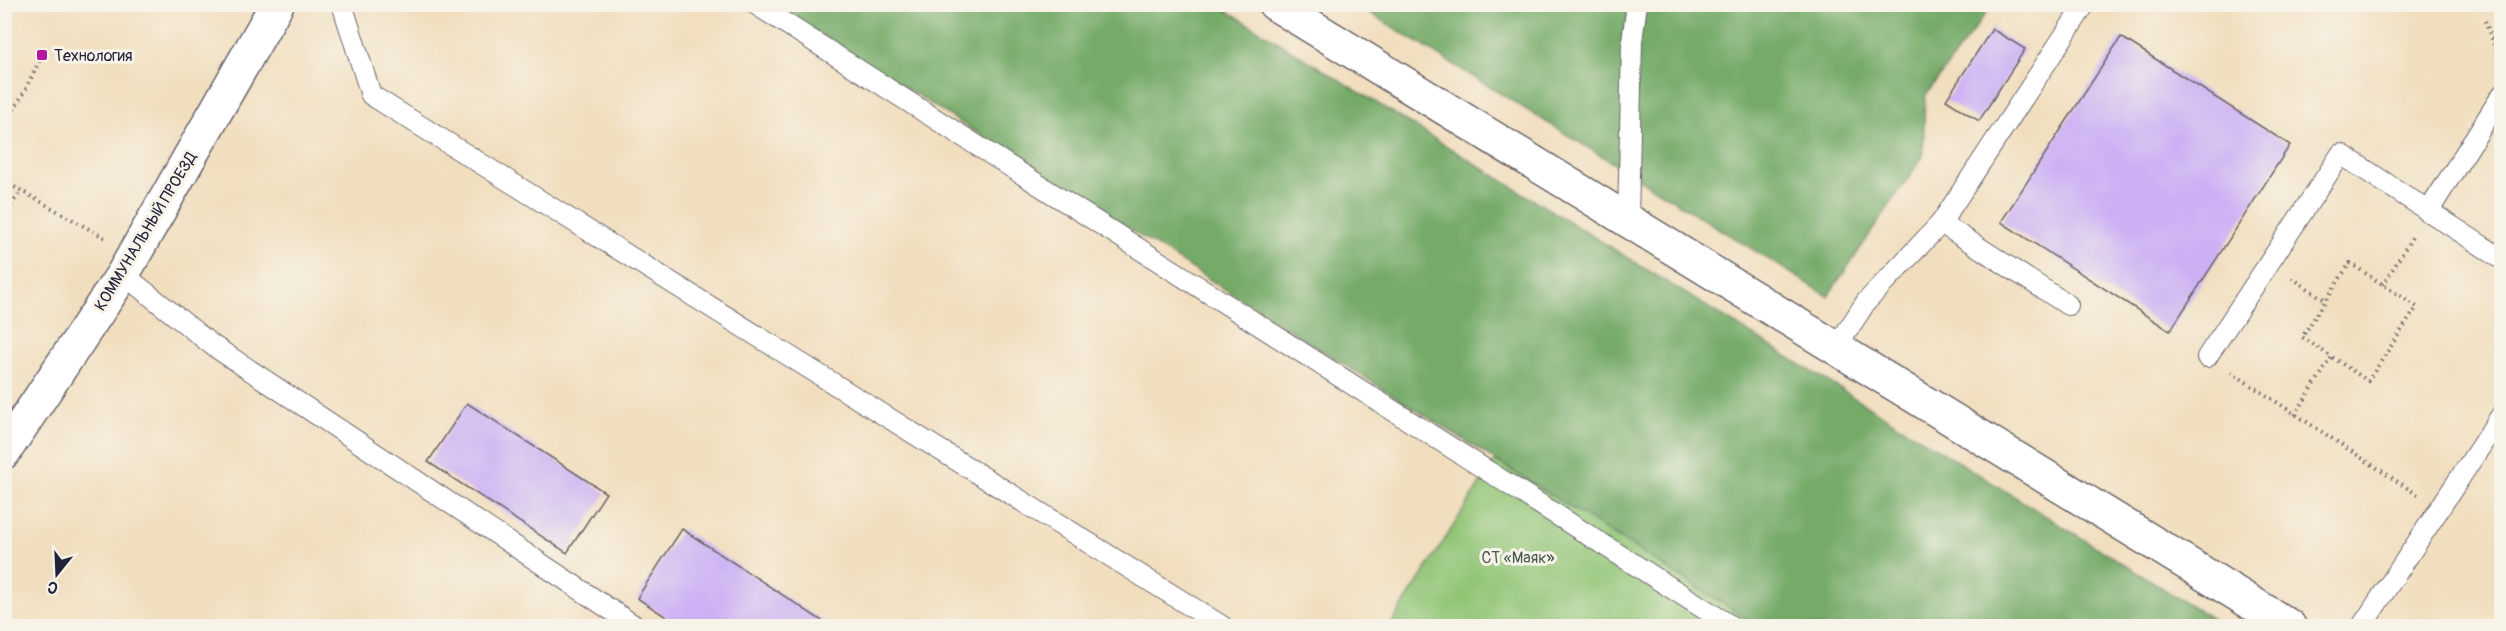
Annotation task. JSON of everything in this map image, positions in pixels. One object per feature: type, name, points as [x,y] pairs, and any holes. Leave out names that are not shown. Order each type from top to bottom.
[{"type":"street","name":"КОММУНАЛЬНЫЙ ПРОЕЗД","points":[[4,452],[128,265],[277,4]]},
{"type":"street","points":[[1275,4],[2289,627]]},
{"type":"lane","points":[[342,4],[371,95],[1222,627]]},
{"type":"lane","points":[[755,4],[1731,627]]},
{"type":"lane","points":[[1628,220],[1632,40],[1636,4]]},
{"type":"lane","points":[[1836,348],[1866,302],[1941,223],[2085,4]]},
{"type":"lane","points":[[2428,212],[2502,95]]},
{"type":"lane","points":[[2207,357],[2341,154],[2502,259]]},
{"type":"lane","points":[[1941,223],[2068,305]]},
{"type":"lane","points":[[128,265],[212,345],[635,627]]},
{"type":"lane","points":[[2362,627],[2502,414]]},
{"type":"path","points":[[2485,21],[2502,65]]},
{"type":"path","points":[[4,125],[25,91],[42,55]]},
{"type":"path","points":[[4,181],[128,265]]},
{"type":"path","points":[[4,215],[21,191]]},
{"type":"path","points":[[2383,285],[2428,212]]},
{"type":"path","points":[[2269,263],[2325,300]]},
{"type":"path","points":[[2350,263],[2417,307],[2368,381],[2302,337],[2325,300],[2350,263]]},
{"type":"path","points":[[2207,357],[2439,509]]},
{"type":"path","points":[[2295,415],[2332,357]]},
{"type":"green space","points":[[774,5],[1218,5],[2224,626],[1759,626]]},
{"type":"green space","points":[[1357,5],[1992,5],[1925,96],[1923,156],[1828,296]]},
{"type":"green space","name":"СТ «Маяк»","points":[[1495,460],[1759,626],[1390,626]]},
{"type":"building","points":[[2489,4],[2502,4],[2502,13]]},
{"type":"building","points":[[1992,29],[2025,49],[1979,121],[1946,100]]},
{"type":"building","points":[[2121,37],[2290,145],[2170,331],[2001,222]]},
{"type":"building","points":[[467,403],[606,493],[567,553],[428,462]]},
{"type":"building","points":[[682,529],[830,626],[680,626],[637,598]]},
{"type":"place","name":"Технология","points":[[42,55]]}]
